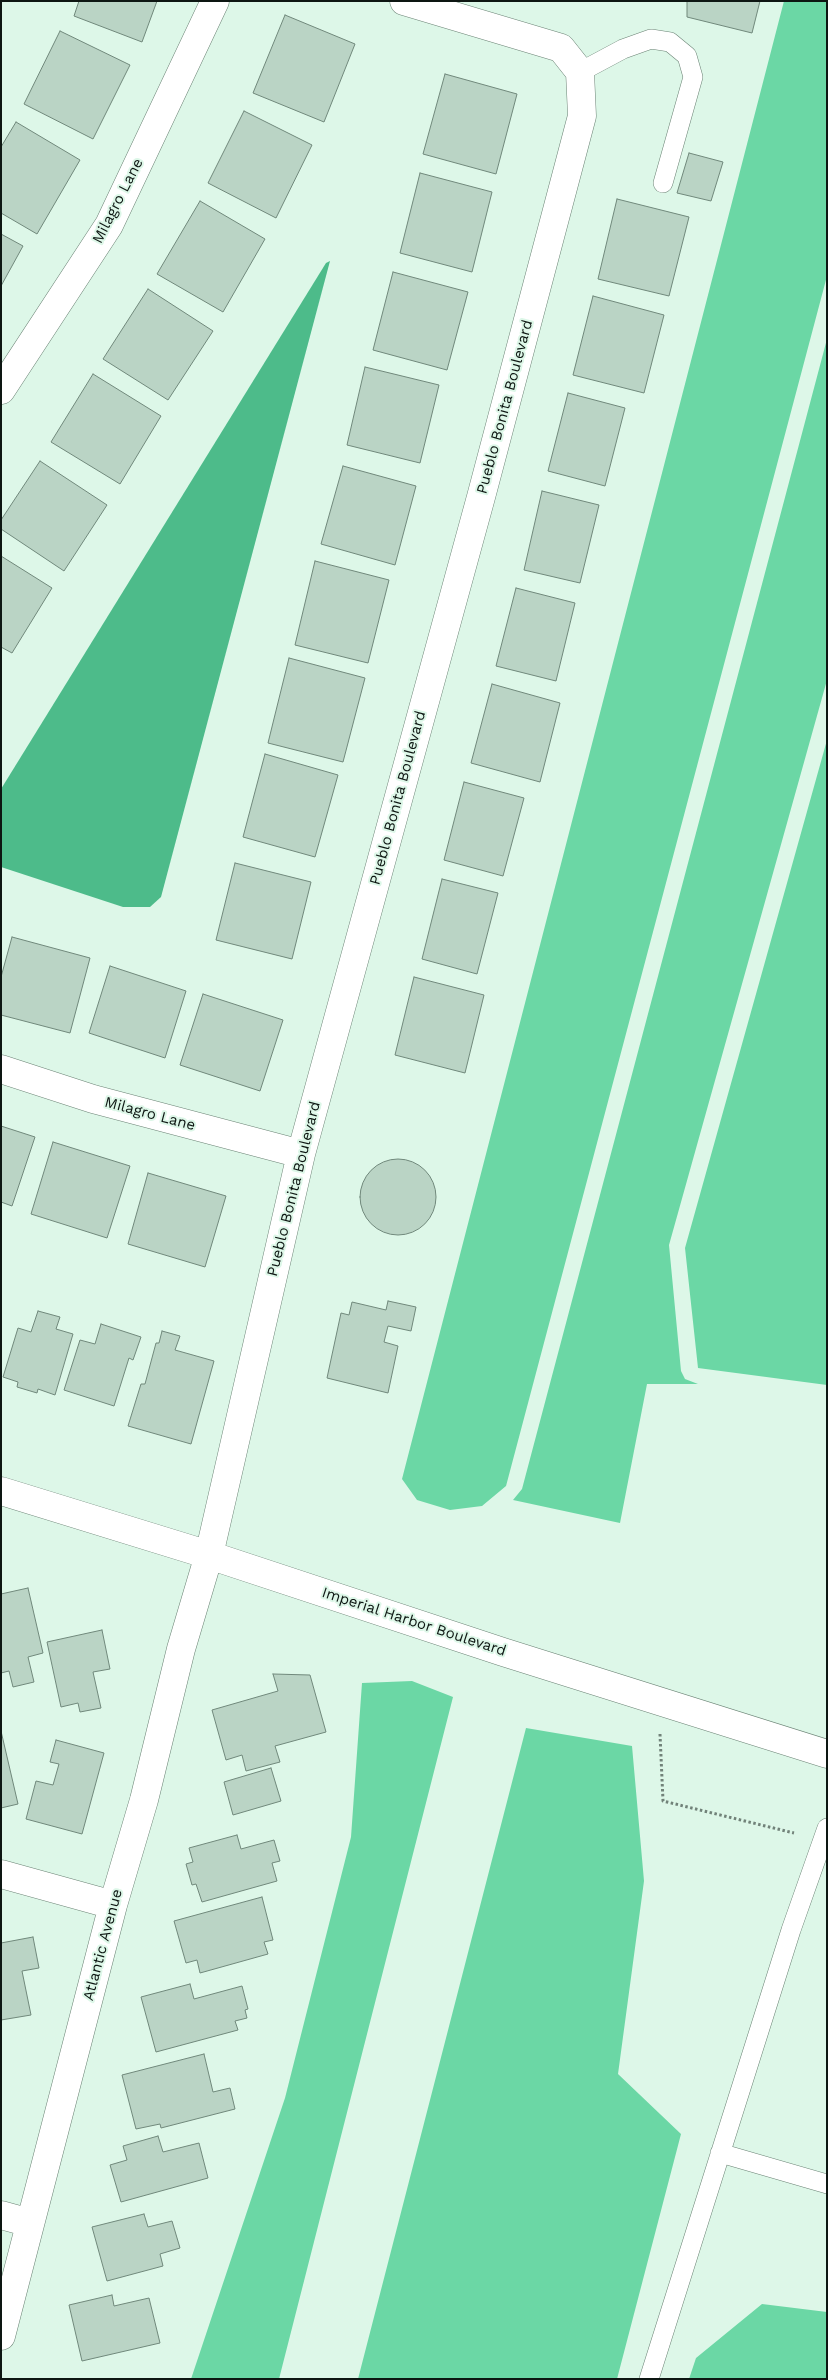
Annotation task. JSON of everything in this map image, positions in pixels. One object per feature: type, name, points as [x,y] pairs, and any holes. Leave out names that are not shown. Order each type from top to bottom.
[{"type":"street","name":"Milagro Lane","points":[[1,390],[109,224],[214,1]]},
{"type":"street","points":[[404,1],[561,48],[580,72]]},
{"type":"street","name":"Pueblo Bonita Boulevard","points":[[209,1555],[301,1154],[481,497],[582,116],[580,72]]},
{"type":"street","name":"Milagro Lane","points":[[1,1069],[93,1099],[301,1154]]},
{"type":"street","name":"Imperial Harbor Boulevard","points":[[1,1491],[209,1555],[503,1652],[827,1754]]},
{"type":"street","name":"Atlantic Avenue","points":[[1,2336],[114,1905],[144,1800],[181,1649],[209,1555]]},
{"type":"street","points":[[1,1874],[114,1905]]},
{"type":"street","points":[[1,2215],[30,2222]]},
{"type":"lane","points":[[580,72],[623,49],[650,38],[670,42],[686,56],[693,77],[663,183]]},
{"type":"lane","points":[[649,2379],[791,1930],[827,1828]]},
{"type":"lane","points":[[720,2153],[827,2184]]},
{"type":"path","points":[[660,1729],[663,1801],[794,1833]]},
{"type":"shaded area","points":[[784,1],[827,1],[827,276],[506,1486],[482,1506],[450,1510],[417,1500],[402,1479]]},
{"type":"shaded area","points":[[330,261],[161,897],[150,907],[123,907],[1,867],[1,789],[326,263]]},
{"type":"shaded area","points":[[827,339],[827,680],[669,1245],[681,1371],[685,1379],[698,1384],[647,1384],[620,1523],[513,1500],[522,1489]]},
{"type":"shaded area","points":[[827,740],[827,1385],[698,1368],[685,1248]]},
{"type":"shaded area","points":[[412,1681],[453,1697],[279,2379],[191,2379],[285,2098],[351,1837],[362,1683]]},
{"type":"shaded area","points":[[526,1728],[632,1746],[644,1881],[618,2074],[681,2134],[617,2379],[358,2379]]},
{"type":"shaded area","points":[[762,2304],[827,2312],[827,2379],[689,2379],[696,2358]]},
{"type":"building","points":[[79,1],[157,1],[142,42],[74,16]]},
{"type":"building","points":[[687,1],[760,1],[752,33],[687,17]]},
{"type":"building","points":[[285,15],[355,44],[324,122],[253,93]]},
{"type":"building","points":[[60,31],[130,65],[93,139],[24,104]]},
{"type":"building","points":[[445,74],[517,94],[496,174],[423,154]]},
{"type":"building","points":[[244,111],[312,145],[276,218],[208,183]]},
{"type":"building","points":[[16,122],[80,160],[37,234],[1,213],[1,147]]},
{"type":"building","points":[[689,153],[723,162],[711,201],[677,193]]},
{"type":"building","points":[[420,173],[492,192],[472,272],[400,253]]},
{"type":"building","points":[[617,199],[689,217],[669,296],[598,279]]},
{"type":"building","points":[[200,201],[265,239],[223,312],[157,274]]},
{"type":"building","points":[[1,234],[23,246],[1,286]]},
{"type":"building","points":[[393,272],[468,292],[447,370],[373,350]]},
{"type":"building","points":[[148,289],[213,331],[168,400],[103,359]]},
{"type":"building","points":[[593,296],[664,315],[644,393],[573,375]]},
{"type":"building","points":[[365,367],[439,385],[420,463],[347,445]]},
{"type":"building","points":[[93,374],[161,416],[120,484],[51,442]]},
{"type":"building","points":[[568,393],[625,408],[605,486],[548,471]]},
{"type":"building","points":[[40,461],[107,505],[64,571],[1,529],[1,520]]},
{"type":"building","points":[[343,466],[416,486],[395,565],[321,544]]},
{"type":"building","points":[[542,491],[599,505],[580,583],[524,570]]},
{"type":"building","points":[[1,556],[52,588],[12,653],[1,647]]},
{"type":"building","points":[[315,561],[389,580],[368,663],[295,645]]},
{"type":"building","points":[[516,588],[575,603],[556,681],[496,666]]},
{"type":"building","points":[[289,658],[365,678],[343,762],[268,743]]},
{"type":"building","points":[[492,684],[560,703],[540,782],[471,763]]},
{"type":"building","points":[[265,754],[338,775],[315,857],[243,837]]},
{"type":"building","points":[[464,782],[524,798],[503,876],[444,860]]},
{"type":"building","points":[[235,863],[311,882],[292,959],[216,940]]},
{"type":"building","points":[[442,879],[498,893],[477,974],[422,959]]},
{"type":"building","points":[[12,937],[90,958],[70,1033],[1,1015],[1,977]]},
{"type":"building","points":[[110,966],[186,991],[165,1058],[89,1033]]},
{"type":"building","points":[[414,977],[484,995],[465,1073],[395,1055]]},
{"type":"building","points":[[203,994],[283,1020],[260,1091],[180,1065]]},
{"type":"building","points":[[1,1126],[35,1137],[12,1206],[1,1202]]},
{"type":"building","points":[[53,1142],[130,1166],[107,1238],[31,1214]]},
{"type":"building","points":[[398,1159],[412,1162],[425,1170],[433,1183],[436,1197],[433,1211],[425,1224],[412,1232],[398,1235],[384,1232],[371,1224],[363,1211],[360,1197],[363,1183],[371,1170],[384,1162]]},
{"type":"building","points":[[148,1173],[226,1196],[205,1267],[128,1244]]},
{"type":"building","points":[[388,1301],[416,1307],[411,1331],[388,1326],[384,1342],[398,1346],[388,1393],[327,1378],[341,1313],[349,1315],[352,1302],[386,1310]]},
{"type":"building","points":[[38,1311],[60,1317],[56,1329],[73,1334],[55,1395],[38,1389],[37,1393],[17,1387],[18,1382],[3,1377],[18,1328],[31,1332]]},
{"type":"building","points":[[101,1324],[141,1337],[133,1360],[129,1358],[114,1406],[64,1390],[80,1340],[95,1344]]},
{"type":"building","points":[[162,1331],[180,1336],[175,1350],[214,1361],[191,1444],[128,1426],[141,1384],[145,1384],[156,1343],[159,1343]]},
{"type":"building","points":[[28,1588],[43,1653],[28,1657],[34,1682],[13,1687],[9,1671],[1,1673],[1,1594]]},
{"type":"building","points":[[102,1630],[110,1669],[93,1672],[101,1708],[80,1712],[78,1703],[61,1707],[47,1642]]},
{"type":"building","points":[[273,1674],[310,1675],[326,1732],[275,1746],[280,1762],[246,1771],[242,1755],[226,1760],[212,1710],[278,1691]]},
{"type":"building","points":[[1,1731],[18,1804],[1,1808]]},
{"type":"building","points":[[56,1740],[104,1753],[82,1834],[26,1819],[36,1781],[53,1785],[59,1764],[50,1762]]},
{"type":"building","points":[[271,1768],[281,1801],[233,1815],[224,1782]]},
{"type":"building","points":[[237,1835],[241,1849],[274,1840],[280,1861],[272,1863],[277,1881],[202,1902],[196,1884],[192,1885],[186,1864],[193,1862],[189,1848]]},
{"type":"building","points":[[262,1897],[273,1940],[264,1942],[268,1954],[200,1973],[197,1960],[186,1963],[174,1921]]},
{"type":"building","points":[[33,1937],[39,1968],[22,1971],[31,2015],[1,2020],[1,1943]]},
{"type":"building","points":[[190,1984],[194,1999],[242,1986],[248,2009],[245,2010],[247,2018],[235,2021],[238,2030],[156,2052],[141,1997]]},
{"type":"building","points":[[204,2054],[213,2092],[230,2088],[235,2109],[161,2128],[160,2124],[136,2129],[122,2075]]},
{"type":"building","points":[[158,2136],[163,2152],[199,2143],[208,2178],[121,2202],[110,2165],[127,2160],[123,2146]]},
{"type":"building","points":[[144,2214],[148,2227],[172,2221],[180,2248],[160,2254],[163,2266],[107,2281],[92,2227]]},
{"type":"building","points":[[112,2295],[114,2306],[149,2298],[160,2343],[82,2361],[69,2305]]}]
